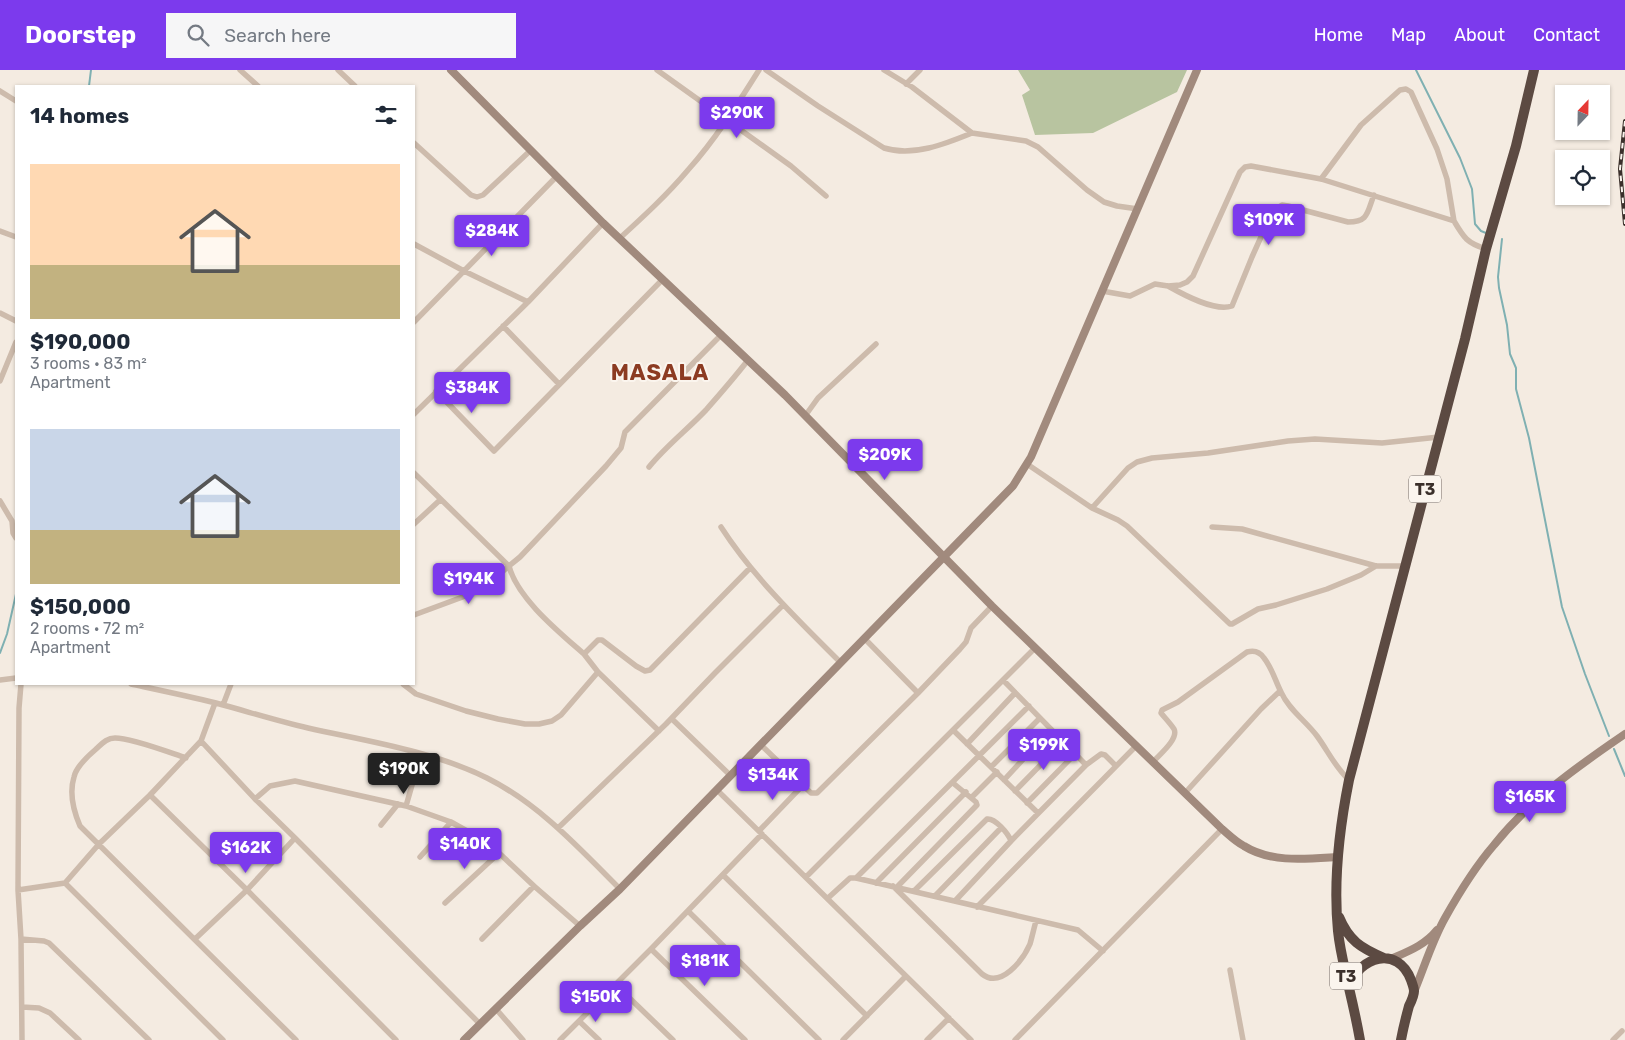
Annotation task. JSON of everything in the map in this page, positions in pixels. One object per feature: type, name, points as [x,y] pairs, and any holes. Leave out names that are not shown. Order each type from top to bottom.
[{"type":"highway","name":"T3","points":[[1360,1040],[1340,949],[1337,912],[1337,857],[1341,819],[1349,780],[1486,249],[1516,146],[1534,70]]},
{"type":"highway","name":"T3","points":[[1337,912],[1351,938],[1365,949],[1403,966],[1407,971],[1414,992]]},
{"type":"highway","name":"T3","points":[[1349,987],[1354,975],[1365,964],[1373,960],[1388,958]]},
{"type":"highway","points":[[1401,1040],[1414,992]]},
{"type":"street","points":[[240,70],[255,85]]},
{"type":"street","points":[[338,70],[354,85]]},
{"type":"street","points":[[451,70],[556,177],[722,334],[992,606],[1222,829],[1245,848],[1263,855],[1284,858],[1337,857]]},
{"type":"street","points":[[657,70],[791,166],[826,196]]},
{"type":"street","points":[[620,238],[665,196],[690,169],[726,121],[759,70]]},
{"type":"street","points":[[766,70],[818,106],[889,150],[907,152],[945,144],[972,133]]},
{"type":"street","points":[[884,70],[972,133],[1026,142],[1038,147],[1086,190],[1104,202],[1138,209]]},
{"type":"street","points":[[464,1040],[620,889],[1013,486],[1027,464],[1197,70]]},
{"type":"street","points":[[906,84],[918,71]]},
{"type":"street","points":[[1321,179],[1361,125],[1400,90],[1406,89],[1411,92],[1437,149],[1446,179],[1454,221],[1467,241],[1486,249]]},
{"type":"street","points":[[0,91],[15,100]]},
{"type":"street","points":[[415,144],[472,196],[477,197],[483,195],[531,150]]},
{"type":"street","points":[[1168,286],[1187,282],[1193,276],[1240,172],[1245,167],[1251,166],[1321,179],[1454,221]]},
{"type":"street","points":[[415,321],[556,177]]},
{"type":"street","points":[[1102,291],[1130,296],[1155,284],[1168,286],[1202,302],[1227,308],[1232,306],[1270,217],[1276,209],[1282,205],[1348,222],[1356,222],[1361,221],[1366,216],[1374,195]]},
{"type":"street","points":[[415,413],[528,302],[603,223]]},
{"type":"street","points":[[0,240],[2,232],[15,237]]},
{"type":"street","points":[[415,245],[528,302]]},
{"type":"street","points":[[436,391],[494,451],[662,279]]},
{"type":"street","points":[[0,313],[15,320]]},
{"type":"street","points":[[503,326],[559,384]]},
{"type":"street","points":[[415,615],[468,595],[489,583],[520,557],[622,448],[626,432],[722,334]]},
{"type":"street","points":[[0,381],[15,344]]},
{"type":"street","points":[[804,416],[829,388],[876,344]]},
{"type":"street","points":[[649,467],[664,449],[706,410],[748,360]]},
{"type":"street","points":[[1092,508],[1128,468],[1137,462],[1152,458],[1208,453],[1288,441],[1315,439],[1382,443],[1439,437]]},
{"type":"street","points":[[1027,464],[1092,508],[1127,526],[1230,624],[1258,609],[1276,606],[1326,589],[1361,575],[1376,566]]},
{"type":"street","points":[[415,474],[509,566],[511,576],[524,597],[584,654],[598,672],[659,731]]},
{"type":"street","points":[[415,523],[440,500]]},
{"type":"street","points":[[0,501],[12,521],[15,536]]},
{"type":"street","points":[[721,527],[750,568],[841,663]]},
{"type":"street","points":[[1212,527],[1242,529],[1376,566],[1405,566]]},
{"type":"street","points":[[584,654],[598,640],[602,640],[636,666],[645,671],[650,670],[750,568]]},
{"type":"street","points":[[558,828],[659,731],[784,605]]},
{"type":"street","points":[[761,745],[814,794],[820,791],[960,649],[966,642],[971,628],[992,606]]},
{"type":"street","points":[[864,638],[918,693]]},
{"type":"street","points":[[806,877],[1035,648]]},
{"type":"street","points":[[1153,762],[1175,736],[1174,730],[1161,713],[1162,710],[1178,702],[1247,652],[1253,651],[1263,656],[1289,706],[1316,735],[1340,772],[1349,780]]},
{"type":"street","points":[[404,685],[416,694],[466,710],[524,724],[539,724],[552,721],[562,715],[598,672]]},
{"type":"street","points":[[0,680],[15,678]]},
{"type":"street","points":[[1003,680],[1086,765]]},
{"type":"street","points":[[20,685],[18,890],[21,939],[22,1040]]},
{"type":"street","points":[[135,685],[223,705],[280,722],[421,754],[460,766],[487,778],[529,804],[558,828],[620,889]]},
{"type":"street","points":[[223,705],[231,685]]},
{"type":"street","points":[[1185,793],[1261,709],[1280,691]]},
{"type":"street","points":[[967,744],[1016,693]]},
{"type":"street","points":[[18,890],[65,883],[99,844],[201,741],[215,703]]},
{"type":"street","points":[[856,878],[954,783],[1029,706]]},
{"type":"street","points":[[672,718],[731,776]]},
{"type":"street","points":[[991,767],[1040,718]]},
{"type":"street","points":[[1004,780],[1051,729]]},
{"type":"street","points":[[953,730],[1038,813]]},
{"type":"street","points":[[1388,958],[1417,948],[1432,937],[1474,870],[1494,844],[1554,786],[1625,734]]},
{"type":"street","points":[[186,758],[132,741],[114,738],[107,740],[92,753],[74,776],[72,790],[74,814],[80,826],[296,1040]]},
{"type":"street","points":[[201,741],[255,799],[480,1024]]},
{"type":"street","points":[[1016,791],[1063,742]]},
{"type":"street","points":[[977,907],[1136,746]]},
{"type":"street","points":[[406,806],[421,754]]},
{"type":"street","points":[[1027,803],[1075,754]]},
{"type":"street","points":[[955,901],[1010,841],[1086,765],[1101,754],[1105,755],[1116,766]]},
{"type":"street","points":[[972,798],[997,772]]},
{"type":"street","points":[[255,799],[270,786],[295,781],[406,806],[451,822],[499,852],[580,926]]},
{"type":"street","points":[[895,887],[976,807],[977,803],[954,783]]},
{"type":"street","points":[[560,1040],[724,875],[803,785]]},
{"type":"street","points":[[717,790],[971,1040]]},
{"type":"street","points":[[876,883],[966,792]]},
{"type":"street","points":[[150,794],[396,1040]]},
{"type":"street","points":[[381,825],[398,804]]},
{"type":"street","points":[[914,891],[986,818],[992,820],[1010,836],[1010,841]]},
{"type":"street","points":[[420,857],[451,822]]},
{"type":"street","points":[[935,896],[1001,828]]},
{"type":"street","points":[[1015,1040],[1222,829]]},
{"type":"street","points":[[195,939],[248,890],[295,838]]},
{"type":"street","points":[[445,903],[499,852]]},
{"type":"street","points":[[724,875],[867,1016]]},
{"type":"street","points":[[828,898],[850,878],[856,878],[1078,930],[1103,952]]},
{"type":"street","points":[[65,883],[223,1040]]},
{"type":"street","points":[[482,939],[534,886]]},
{"type":"street","points":[[895,887],[982,974],[990,978],[999,978],[1008,973],[1023,956],[1030,944],[1036,921]]},
{"type":"street","points":[[688,911],[819,1040]]},
{"type":"street","points":[[1414,992],[1444,920]]},
{"type":"street","points":[[21,939],[49,943],[149,1040]]},
{"type":"street","points":[[651,949],[745,1040]]},
{"type":"street","points":[[1230,970],[1243,1040]]},
{"type":"street","points":[[843,1040],[906,976]]},
{"type":"street","points":[[616,985],[673,1040]]},
{"type":"street","points":[[22,1007],[39,1008],[50,1013],[79,1040]]},
{"type":"street","points":[[496,1009],[523,1040]]},
{"type":"street","points":[[927,1040],[949,1018]]},
{"type":"street","points":[[579,1021],[599,1040]]},
{"type":"street","points":[[1612,1040],[1622,1031]]},
{"type":"green space","points":[[1018,70],[1187,70],[1177,92],[1093,133],[1035,135],[1022,95],[1030,90]]},
{"type":"waterway","points":[[89,85],[91,70]]},
{"type":"waterway","points":[[1416,70],[1460,158],[1472,189],[1475,224],[1481,231],[1486,233]]},
{"type":"waterway","points":[[1502,239],[1498,277],[1499,288],[1507,325],[1510,354],[1516,368],[1516,389],[1529,438],[1562,607],[1609,736]]},
{"type":"waterway","points":[[0,653],[7,634],[15,598]]},
{"type":"waterway","points":[[1614,749],[1625,776]]},
{"type":"railway","points":[[1625,121],[1620,169],[1625,224]]},
{"type":"district","name":"MASALA","points":[[660,372]]}]
